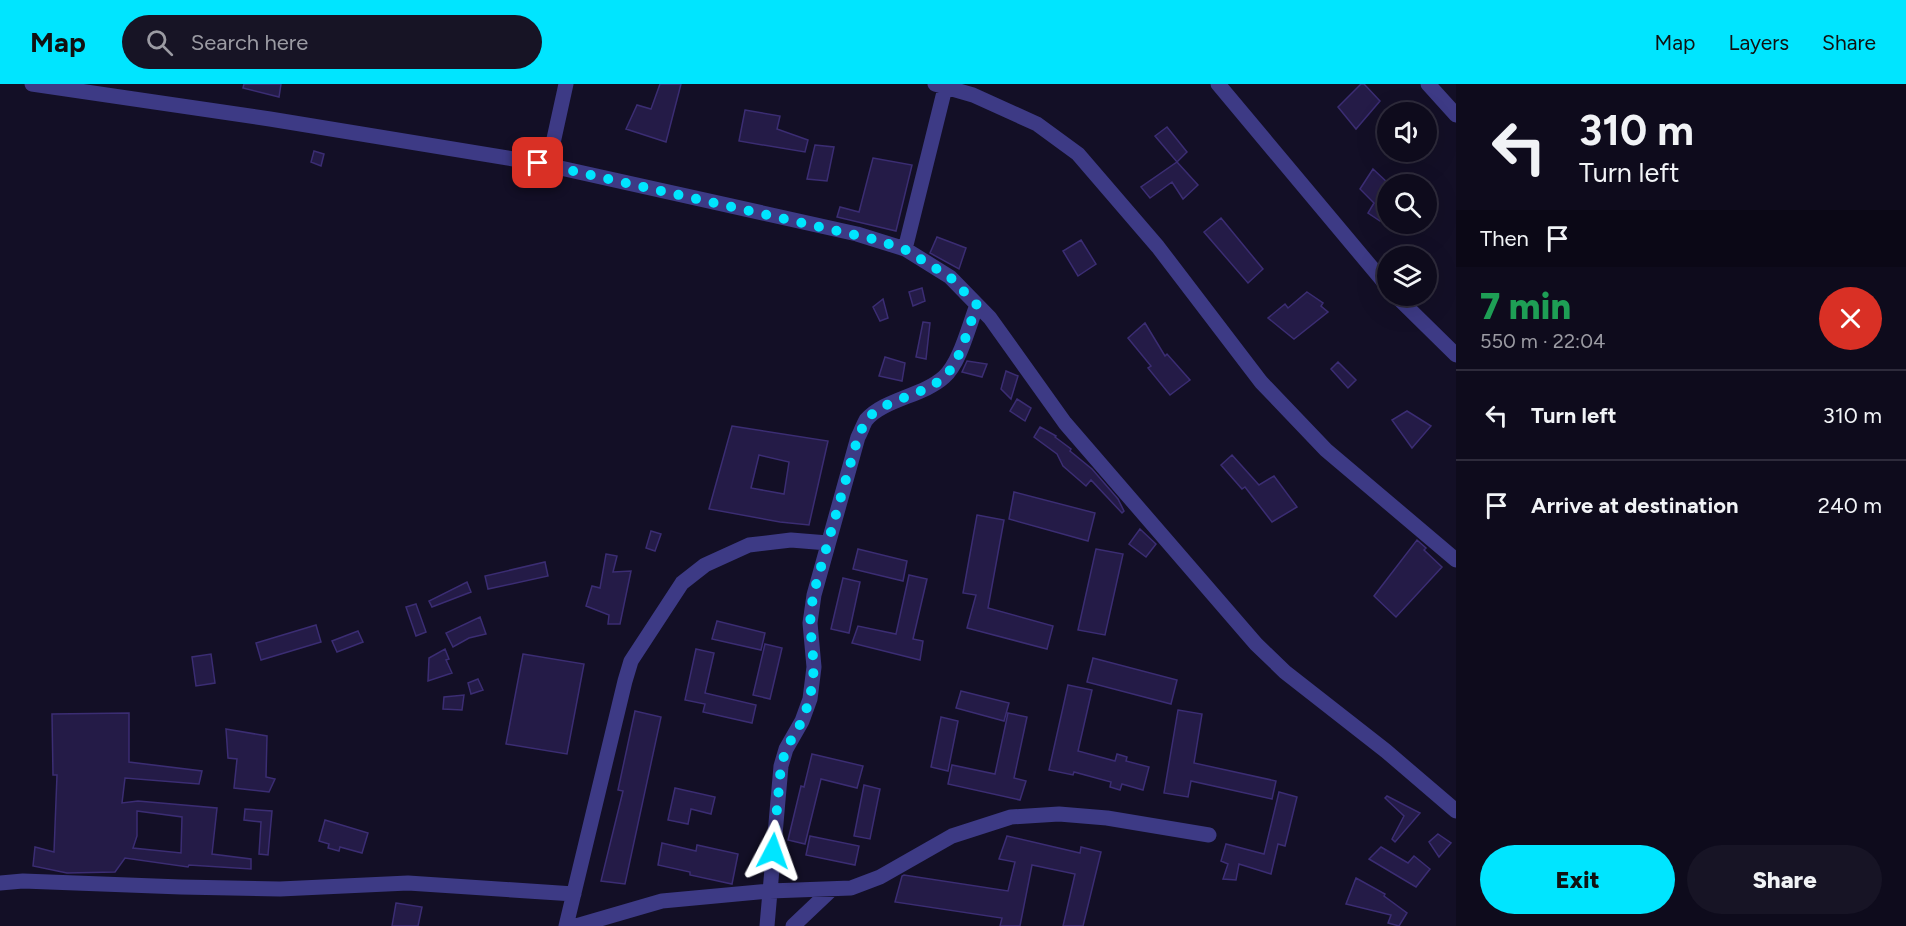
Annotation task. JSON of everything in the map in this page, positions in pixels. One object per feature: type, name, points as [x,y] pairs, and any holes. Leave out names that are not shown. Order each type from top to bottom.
[{"type":"street","points":[[32,84],[270,119],[548,166],[857,234],[904,249],[950,277],[990,318],[1065,423],[1256,644],[1285,672],[1386,751],[1456,811]]},
{"type":"street","points":[[548,166],[566,84]]},
{"type":"street","points":[[1218,84],[1377,274]]},
{"type":"street","points":[[1428,84],[1456,115]]},
{"type":"street","points":[[904,249],[942,85],[973,94],[1037,124],[1078,154],[1158,247],[1261,382],[1326,450],[1456,560]]},
{"type":"street","points":[[767,926],[781,766],[786,749],[802,721],[810,699],[814,668],[810,623],[813,595],[858,437],[866,420],[878,410],[935,384],[946,376],[954,364],[977,305]]},
{"type":"street","points":[[1406,306],[1456,355]]},
{"type":"street","points":[[566,926],[631,661],[682,583],[705,565],[749,545],[791,540],[828,543]]},
{"type":"street","points":[[576,926],[662,902],[770,891],[850,888],[880,877],[952,836],[1011,818],[1059,814],[1107,818],[1209,835]]},
{"type":"street","points":[[0,883],[23,881],[280,889],[408,883],[573,894]]},
{"type":"street","points":[[793,926],[832,889]]},
{"type":"building","points":[[244,84],[281,84],[279,97],[243,88]]},
{"type":"building","points":[[660,84],[681,84],[666,142],[626,129],[637,105],[651,109]]},
{"type":"building","points":[[1361,84],[1364,84],[1380,101],[1356,129],[1338,107]]},
{"type":"building","points":[[745,110],[780,116],[777,129],[808,140],[805,152],[739,141]]},
{"type":"building","points":[[1167,127],[1187,152],[1177,162],[1155,136]]},
{"type":"building","points":[[815,145],[834,147],[827,181],[807,179]]},
{"type":"building","points":[[314,151],[324,154],[321,166],[311,162]]},
{"type":"building","points":[[873,158],[912,165],[896,231],[837,217],[840,207],[859,212]]},
{"type":"building","points":[[1177,162],[1198,185],[1183,199],[1172,182],[1150,198],[1141,187]]},
{"type":"building","points":[[1373,169],[1378,174],[1377,219],[1368,213],[1374,203],[1360,189]]},
{"type":"building","points":[[1221,218],[1263,269],[1248,283],[1204,232]]},
{"type":"building","points":[[937,237],[966,248],[959,269],[930,253]]},
{"type":"building","points":[[1081,240],[1096,264],[1078,276],[1063,251]]},
{"type":"building","points":[[922,288],[925,301],[913,306],[909,292]]},
{"type":"building","points":[[1307,292],[1323,303],[1321,306],[1328,312],[1294,339],[1268,318],[1285,304],[1288,308]]},
{"type":"building","points":[[883,299],[888,318],[880,321],[873,307]]},
{"type":"building","points":[[923,322],[930,323],[926,359],[916,357]]},
{"type":"building","points":[[1145,323],[1165,356],[1167,354],[1190,380],[1170,395],[1148,368],[1151,366],[1128,338]]},
{"type":"building","points":[[885,357],[905,363],[902,381],[879,376]]},
{"type":"building","points":[[967,361],[987,364],[982,377],[962,372]]},
{"type":"building","points":[[1338,362],[1356,380],[1348,388],[1331,369]]},
{"type":"building","points":[[1006,371],[1018,376],[1011,399],[1001,389]]},
{"type":"building","points":[[1017,399],[1031,408],[1025,421],[1010,411]]},
{"type":"building","points":[[1407,411],[1431,426],[1412,448],[1392,420]]},
{"type":"building","points":[[732,426],[828,441],[809,525],[709,509]],"holes":[[[759,455],[789,462],[784,494],[751,488]]]},
{"type":"building","points":[[1040,427],[1056,436],[1092,469],[1118,499],[1124,511],[1122,513],[1091,480],[1086,486],[1063,466],[1057,454],[1034,437]]},
{"type":"building","points":[[1232,455],[1259,485],[1274,476],[1297,507],[1272,522],[1245,487],[1242,489],[1221,465]]},
{"type":"building","points":[[1014,492],[1095,513],[1088,541],[1009,519]]},
{"type":"building","points":[[977,515],[1004,520],[988,608],[1053,626],[1047,649],[967,628],[976,595],[963,593]]},
{"type":"building","points":[[1140,529],[1156,544],[1146,557],[1129,544]]},
{"type":"building","points":[[651,531],[661,534],[655,551],[646,548]]},
{"type":"building","points":[[1417,540],[1442,567],[1396,617],[1374,596]]},
{"type":"building","points":[[858,549],[907,561],[903,581],[853,569]]},
{"type":"building","points":[[1096,549],[1123,554],[1105,635],[1078,630]]},
{"type":"building","points":[[606,554],[617,556],[613,572],[631,571],[620,624],[608,624],[609,615],[586,606],[592,586],[600,588]]},
{"type":"building","points":[[545,562],[548,576],[488,589],[485,576]]},
{"type":"building","points":[[909,575],[927,579],[913,639],[923,641],[920,660],[852,643],[858,626],[896,634]]},
{"type":"building","points":[[843,578],[860,582],[849,633],[831,629]]},
{"type":"building","points":[[467,582],[471,592],[432,607],[429,601]]},
{"type":"building","points":[[416,604],[426,632],[416,636],[406,607]]},
{"type":"building","points":[[480,617],[486,634],[469,638],[453,647],[446,633]]},
{"type":"building","points":[[717,621],[765,633],[761,650],[712,639]]},
{"type":"building","points":[[316,625],[321,642],[261,660],[256,643]]},
{"type":"building","points":[[358,631],[363,642],[337,652],[332,641]]},
{"type":"building","points":[[765,644],[782,648],[770,699],[753,695]]},
{"type":"building","points":[[445,649],[449,659],[446,660],[452,673],[428,681],[429,658]]},
{"type":"building","points":[[696,649],[714,653],[705,693],[756,705],[752,723],[703,712],[705,704],[685,700]]},
{"type":"building","points":[[211,654],[215,683],[196,686],[192,657]]},
{"type":"building","points":[[523,654],[584,664],[567,754],[506,744]]},
{"type":"building","points":[[1093,658],[1177,680],[1171,704],[1087,682]]},
{"type":"building","points":[[478,679],[483,690],[471,694],[468,683]]},
{"type":"building","points":[[1068,685],[1092,690],[1078,751],[1115,761],[1117,754],[1127,757],[1126,761],[1149,767],[1143,790],[1122,784],[1120,790],[1110,787],[1111,782],[1074,772],[1073,775],[1049,770]]},
{"type":"building","points":[[961,691],[1009,703],[1004,721],[956,708]]},
{"type":"building","points":[[464,695],[462,710],[443,709],[444,697]]},
{"type":"building","points":[[1178,710],[1202,714],[1194,763],[1276,781],[1272,799],[1191,781],[1188,797],[1164,793]]},
{"type":"building","points":[[635,711],[661,717],[625,884],[601,881],[623,791],[618,790]]},
{"type":"building","points":[[129,713],[129,762],[202,771],[199,784],[125,778],[122,803],[138,801],[217,808],[212,854],[251,859],[251,869],[189,865],[188,867],[125,858],[115,872],[67,873],[33,866],[35,847],[54,852],[57,775],[53,775],[52,714]],"holes":[[[137,811],[182,817],[181,853],[133,848],[137,836]]]},
{"type":"building","points":[[1008,713],[1027,717],[1014,778],[1026,781],[1020,800],[948,784],[952,765],[995,774]]},
{"type":"building","points":[[941,717],[958,721],[948,771],[931,767]]},
{"type":"building","points":[[226,729],[267,736],[266,777],[275,779],[269,792],[234,788],[237,759],[228,758]]},
{"type":"building","points":[[812,754],[863,766],[857,788],[821,779],[805,844],[788,840],[801,786],[804,787]]},
{"type":"building","points":[[864,785],[880,789],[870,839],[854,836]]},
{"type":"building","points":[[675,788],[715,797],[711,814],[691,809],[688,824],[668,820]]},
{"type":"building","points":[[1279,792],[1297,797],[1285,846],[1278,844],[1271,874],[1239,864],[1236,880],[1223,879],[1228,864],[1221,861],[1226,844],[1264,854]]},
{"type":"building","points":[[1387,796],[1420,813],[1395,842],[1392,839],[1404,816],[1385,798]]},
{"type":"building","points":[[245,809],[272,811],[268,855],[259,854],[261,822],[244,820]]},
{"type":"building","points":[[325,820],[368,833],[362,853],[340,847],[339,851],[328,848],[329,844],[319,841]]},
{"type":"building","points":[[1438,834],[1451,843],[1439,857],[1429,842]]},
{"type":"building","points":[[810,836],[859,846],[855,865],[806,855]]},
{"type":"building","points":[[1007,836],[1080,853],[1081,847],[1101,852],[1083,926],[1063,926],[1075,874],[1032,865],[1020,926],[1000,926],[1002,918],[895,902],[904,875],[1008,891],[1015,862],[999,859]]},
{"type":"building","points":[[662,843],[696,851],[697,845],[738,854],[732,884],[658,865]]},
{"type":"building","points":[[1381,847],[1408,863],[1414,856],[1430,869],[1416,887],[1369,859]]},
{"type":"building","points":[[1356,878],[1385,894],[1384,896],[1407,913],[1399,926],[1388,923],[1391,915],[1346,904]]},
{"type":"building","points":[[396,903],[422,907],[418,926],[392,926]]},
{"type":"route","points":[[538,163],[857,234],[904,249],[950,277],[977,305],[954,364],[946,376],[935,384],[878,410],[866,420],[858,437],[813,595],[810,623],[814,668],[810,699],[802,721],[786,749],[781,766],[773,851]]}]
